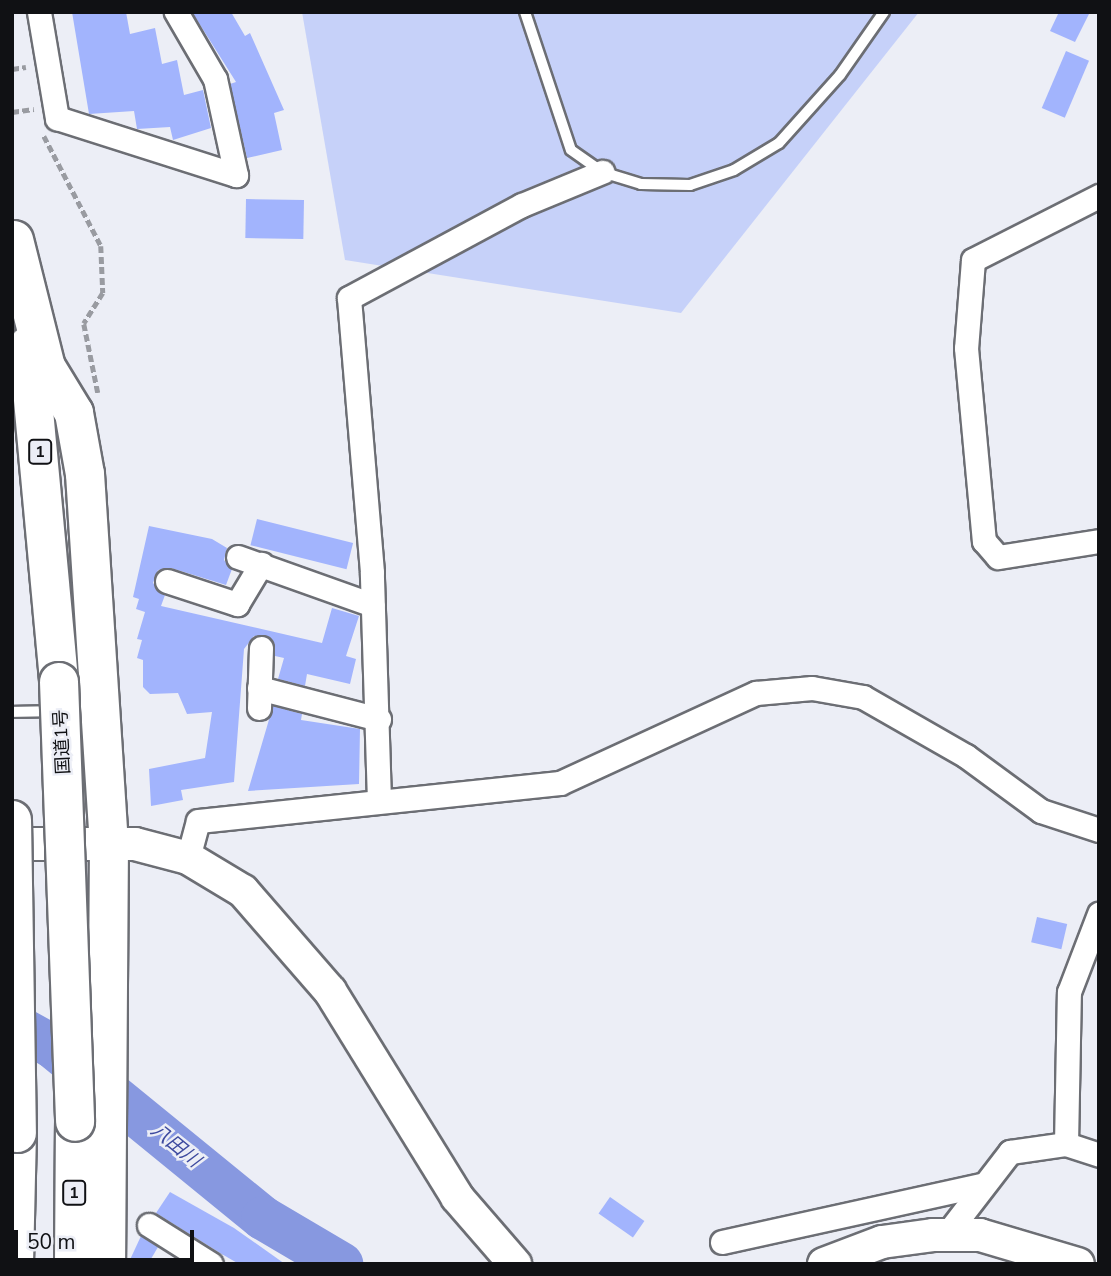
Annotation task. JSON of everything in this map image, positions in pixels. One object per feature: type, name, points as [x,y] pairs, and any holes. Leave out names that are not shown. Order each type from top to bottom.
[{"type":"highway","name":"国道1号","points":[[13,231],[80,702],[74,1264]]},
{"type":"highway","points":[[80,702],[109,842],[106,1264]]},
{"type":"highway","points":[[12,820],[20,1264]]},
{"type":"highway","points":[[14,1264],[17,1150]]},
{"type":"street","points":[[38,12],[57,118],[236,175],[215,79],[176,12]]},
{"type":"street","points":[[379,802],[379,719],[373,605],[348,298],[522,205],[602,172]]},
{"type":"street","points":[[1099,195],[973,260],[966,348],[984,541],[998,557],[1099,541]]},
{"type":"street","points":[[239,557],[373,605]]},
{"type":"street","points":[[166,581],[237,604],[261,564]]},
{"type":"street","points":[[261,648],[259,698],[379,719]]},
{"type":"street","points":[[188,858],[198,821],[561,783],[756,693],[812,688],[863,697],[966,756],[1041,811],[1099,830]]},
{"type":"street","points":[[12,844],[109,842],[188,858],[243,891],[296,947],[457,1197],[515,1264]]},
{"type":"street","points":[[1066,1144],[1069,992],[1099,914]]},
{"type":"street","points":[[946,1235],[981,1185],[1010,1152],[1066,1144],[1099,1155]]},
{"type":"street","points":[[722,1242],[981,1185]]},
{"type":"street","points":[[149,1225],[198,1260]]},
{"type":"street","points":[[824,1264],[882,1242],[946,1235],[979,1235],[1078,1264]]},
{"type":"lane","points":[[525,12],[571,150],[602,172],[640,184],[690,185],[734,170],[779,143],[840,75],[884,12]]},
{"type":"lane","points":[[12,712],[80,702]]},
{"type":"path","points":[[12,112],[35,109]]},
{"type":"shaded area","points":[[302,12],[919,12],[681,313],[345,260]]},
{"type":"building","points":[[72,12],[126,12],[130,34],[155,28],[162,64],[177,60],[184,95],[203,90],[211,128],[173,140],[170,127],[137,129],[134,111],[89,114]]},
{"type":"building","points":[[192,12],[231,12],[245,36],[250,33],[284,110],[274,113],[282,150],[247,158],[230,84],[236,82]]},
{"type":"building","points":[[1059,12],[1090,12],[1075,42],[1050,31]]},
{"type":"building","points":[[1066,51],[1089,61],[1065,118],[1042,108]]},
{"type":"building","points":[[246,199],[304,200],[303,239],[245,238]]},
{"type":"building","points":[[257,519],[353,543],[347,569],[250,545]]},
{"type":"building","points":[[149,526],[212,539],[227,548],[224,560],[232,569],[226,585],[171,568],[158,570],[153,583],[165,595],[161,606],[322,643],[332,608],[359,616],[346,656],[356,659],[350,684],[307,674],[305,686],[278,679],[284,658],[275,656],[269,637],[254,636],[244,649],[234,782],[181,790],[183,800],[151,806],[149,769],[205,758],[212,712],[187,714],[178,693],[150,694],[143,687],[143,660],[137,658],[142,640],[137,639],[145,612],[136,609],[139,599],[133,597]]},
{"type":"building","points":[[273,706],[302,714],[301,720],[360,729],[359,784],[248,791]]},
{"type":"building","points":[[1037,917],[1067,924],[1061,949],[1031,942]]},
{"type":"building","points":[[170,1192],[234,1228],[285,1264],[239,1264],[156,1213]]},
{"type":"building","points":[[610,1197],[644,1221],[633,1237],[599,1213]]},
{"type":"building","points":[[141,1236],[158,1247],[148,1264],[128,1264]]},
{"type":"waterway","name":"八田川","points":[[12,1024],[52,1046],[263,1218],[341,1264]]}]
